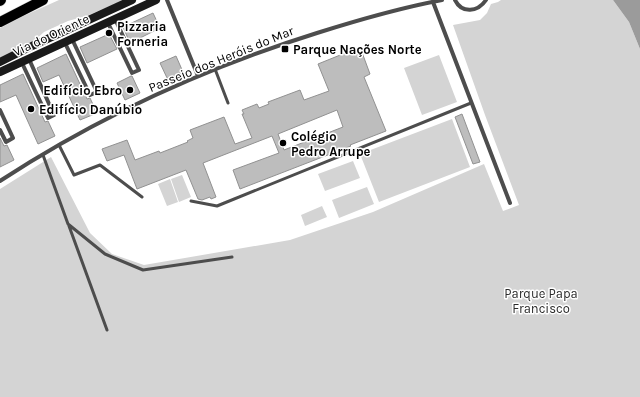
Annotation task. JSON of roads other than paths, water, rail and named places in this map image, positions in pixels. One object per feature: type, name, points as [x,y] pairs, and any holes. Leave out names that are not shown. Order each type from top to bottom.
[{"type":"highway","points":[[0,14],[20,6],[43,0]]},
{"type":"highway","points":[[0,22],[43,0]]},
{"type":"street","name":"Via do Oriente","points":[[0,62],[132,0]]},
{"type":"street","name":"Via do Oriente","points":[[0,72],[156,0]]},
{"type":"street","points":[[167,0],[198,76]]},
{"type":"street","name":"Passeio dos Heróis do Mar","points":[[0,181],[59,145],[124,110],[215,69],[277,45],[358,20],[442,0]]},
{"type":"street","points":[[456,0],[457,4],[468,10],[475,10],[481,7],[486,0]]},
{"type":"street","points":[[433,2],[510,203]]},
{"type":"street","points":[[111,21],[139,70],[132,73],[111,21]]},
{"type":"street","points":[[68,41],[96,92],[90,95],[68,41]]},
{"type":"street","points":[[25,61],[54,115],[48,118],[25,61]]},
{"type":"street","points":[[0,110],[13,138],[6,142],[0,130]]},
{"type":"lane","points":[[215,69],[228,102]]},
{"type":"lane","points":[[190,201],[217,206],[471,103]]},
{"type":"lane","points":[[59,145],[74,175],[100,165],[142,197]]},
{"type":"lane","points":[[43,155],[107,330]]},
{"type":"lane","points":[[68,224],[105,254],[143,270],[232,258]]},
{"type":"place","name":"Pizzaria Forneria","points":[[109,33]]},
{"type":"place","name":"Parque Nações Norte","points":[[285,49]]},
{"type":"place","name":"Edifício Ebro","points":[[130,90]]},
{"type":"place","name":"Edifício Danúbio","points":[[31,109]]},
{"type":"place","name":"Colégio Pedro Arrupe","points":[[283,143]]},
{"type":"park label","name":"Parque Papa Francisco","points":[[541,300]]}]
